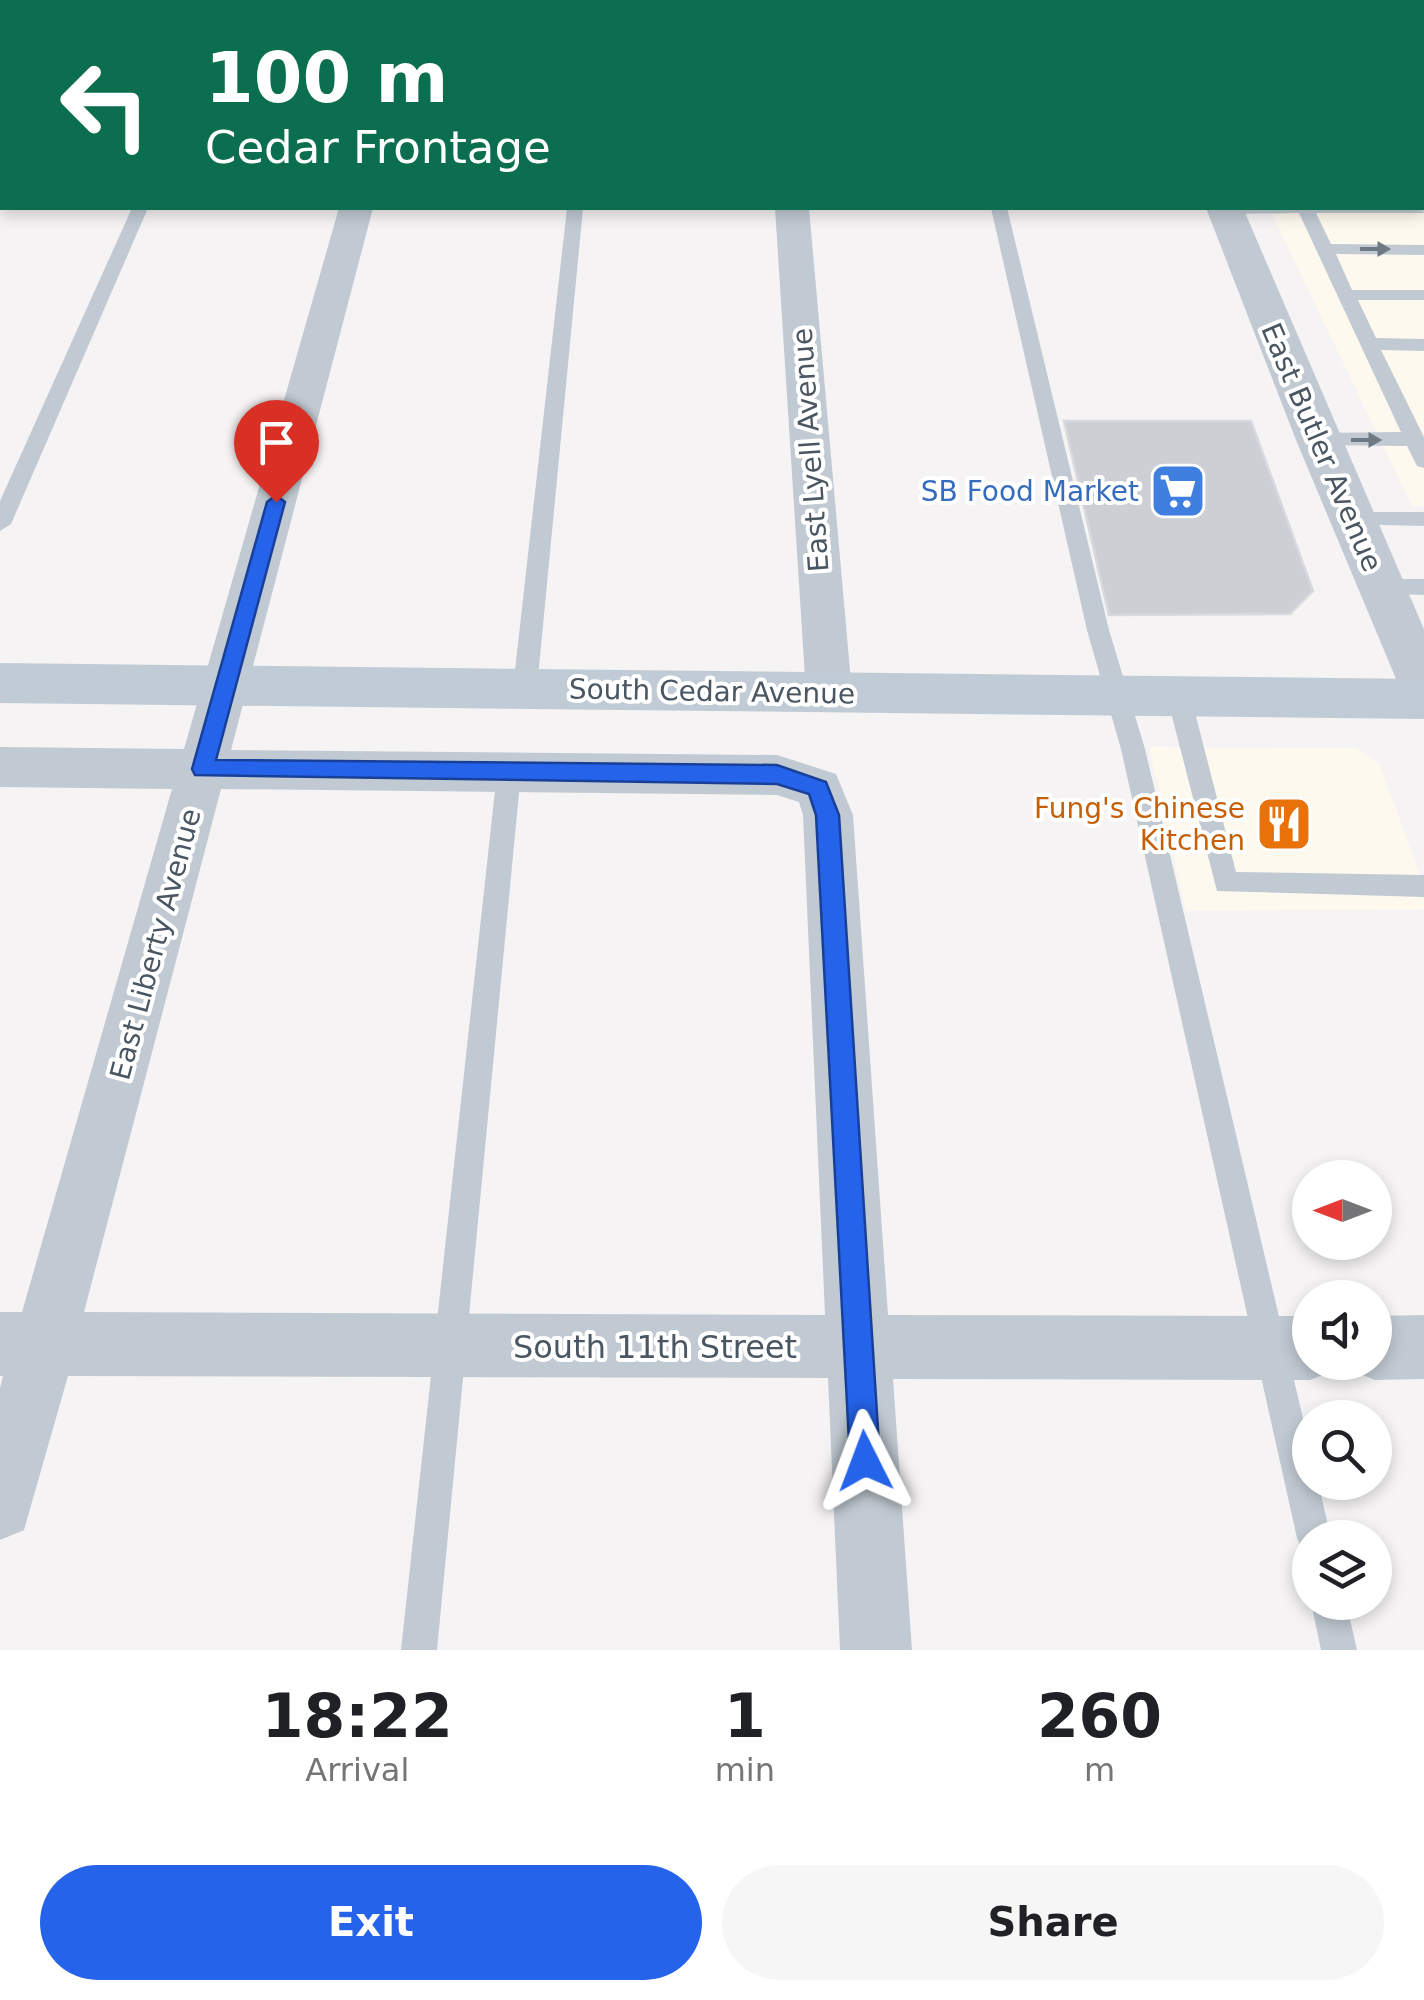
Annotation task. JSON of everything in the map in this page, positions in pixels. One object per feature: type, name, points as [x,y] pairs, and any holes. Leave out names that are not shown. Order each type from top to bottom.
[{"type":"main road","name":"South Cedar Avenue","points":[[0,683],[1424,699]]},
{"type":"street","name":"East Liberty Avenue","points":[[0,1506],[22,1344],[203,769],[355,210]]},
{"type":"street","name":"East Lyell Avenue","points":[[792,210],[829,692]]},
{"type":"street","name":"East Butler Avenue","points":[[1225,210],[1352,519],[1402,587],[1424,686]]},
{"type":"street","points":[[0,767],[777,774],[818,788],[828,815],[876,1650]]},
{"type":"street","name":"South 11th Street","points":[[22,1344],[1291,1349]]},
{"type":"street","points":[[1392,1348],[1424,1347]]},
{"type":"lane","points":[[0,524],[139,210]]},
{"type":"lane","points":[[524,688],[574,210]]},
{"type":"lane","points":[[999,210],[1098,630],[1134,749],[1291,1349],[1312,1520]]},
{"type":"lane","points":[[1305,210],[1421,455]]},
{"type":"lane","points":[[1325,249],[1424,250]]},
{"type":"lane","points":[[1346,295],[1424,295]]},
{"type":"lane","points":[[1369,344],[1424,344]]},
{"type":"lane","points":[[1397,400],[1424,400]]},
{"type":"lane","points":[[1318,440],[1421,455]]},
{"type":"lane","points":[[1352,519],[1424,519]]},
{"type":"lane","points":[[1179,697],[1226,883],[1424,886]]},
{"type":"lane","points":[[419,1650],[509,772]]},
{"type":"lane","points":[[1332,1620],[1339,1650]]},
{"type":"shaded area","points":[[1270,210],[1424,210],[1424,506],[1412,506]]},
{"type":"shaded area","name":"Fung's Chinese Kitchen","points":[[1149,747],[1355,748],[1379,763],[1424,886],[1424,909],[1186,911]]},
{"type":"building","name":"SB Food Market","points":[[1064,421],[1251,421],[1313,591],[1290,614],[1109,615]]},
{"type":"place","name":"SB Food Market","points":[[1178,491]]},
{"type":"place","name":"Fung's Chinese Kitchen","points":[[1284,824]]},
{"type":"route","points":[[276,502],[203,769],[777,774],[818,788],[828,815],[865,1461]]}]
